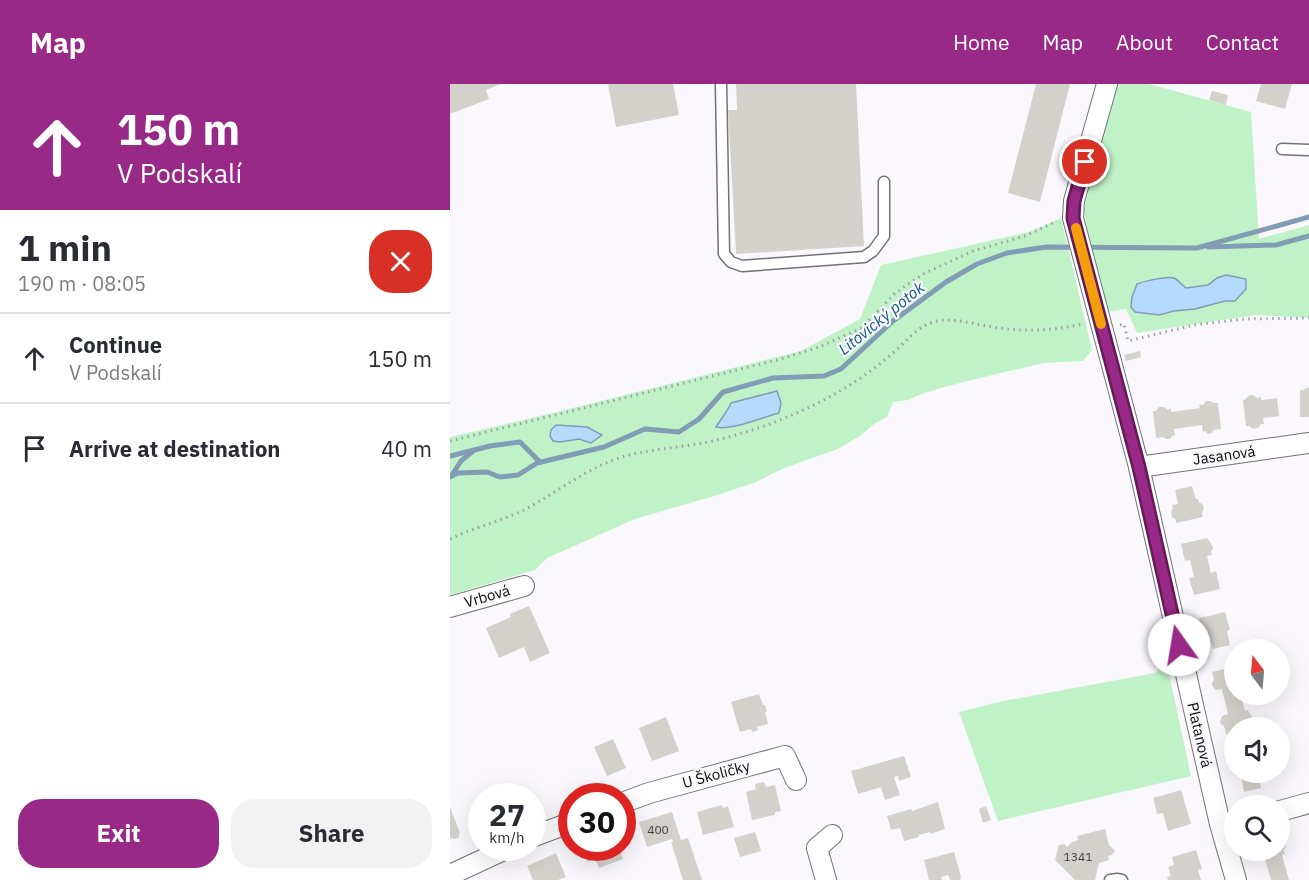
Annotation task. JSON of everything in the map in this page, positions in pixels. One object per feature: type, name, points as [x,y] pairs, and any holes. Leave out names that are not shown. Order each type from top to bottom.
[{"type":"street","points":[[1075,224],[1074,201],[1107,84]]},
{"type":"street","name":"Platanová","points":[[1075,224],[1139,467],[1224,810]]},
{"type":"street","name":"Jasanová","points":[[1139,467],[1309,443]]},
{"type":"street","name":"Vrbová","points":[[450,607],[524,586]]},
{"type":"street","name":"U Školičky","points":[[636,798],[785,756],[796,780]]},
{"type":"street","points":[[1290,808],[1309,803]]},
{"type":"street","points":[[826,880],[817,848],[832,835]]},
{"type":"street","points":[[450,875],[480,861]]},
{"type":"street","name":"Platanová","points":[[1233,861],[1236,880]]},
{"type":"lane","points":[[721,84],[724,254],[731,262],[742,266],[864,257],[873,251],[884,236],[884,182]]},
{"type":"lane","points":[[1282,149],[1309,150]]},
{"type":"lane","points":[[1110,880],[1122,880]]},
{"type":"path","points":[[450,441],[781,359],[819,347],[862,328],[895,293],[923,274],[973,251],[1025,236],[1053,223],[1075,224]]},
{"type":"path","points":[[1112,327],[1124,324],[1128,341],[1194,326],[1244,319],[1309,318]]},
{"type":"path","points":[[450,539],[526,509],[601,465],[649,450],[705,442],[782,420],[831,396],[859,379],[895,352],[911,335],[936,321],[952,320],[1025,331],[1057,330],[1091,322]]},
{"type":"green space","points":[[1114,84],[1149,84],[1251,112],[1259,239],[1309,225],[1309,318],[1256,315],[1137,333],[1126,309],[1106,312],[1092,260],[1084,210]]},
{"type":"green space","points":[[1061,218],[1092,350],[1083,361],[1043,363],[959,383],[908,400],[893,402],[887,417],[838,449],[784,468],[756,482],[635,519],[547,558],[535,570],[450,595],[450,437],[801,351],[860,319],[881,265],[1029,232]]},
{"type":"green space","points":[[1166,660],[1191,776],[998,821],[959,712],[998,702],[1155,673]]},
{"type":"water","points":[[1226,275],[1246,279],[1246,289],[1235,301],[1225,301],[1159,315],[1135,312],[1131,307],[1137,284],[1156,279],[1174,278],[1186,288],[1208,285]]},
{"type":"water","points":[[777,391],[781,403],[779,413],[730,427],[716,427],[731,403]]},
{"type":"water","points":[[556,425],[587,427],[602,435],[591,443],[579,439],[553,441],[550,436],[551,430]]},
{"type":"building","points":[[450,84],[501,84],[486,90],[489,99],[450,114]]},
{"type":"building","points":[[608,84],[673,84],[679,115],[616,127]]},
{"type":"building","points":[[736,84],[856,84],[864,246],[736,254],[728,110],[737,110]]},
{"type":"building","points":[[1036,84],[1070,84],[1040,202],[1008,193]]},
{"type":"building","points":[[1261,84],[1292,84],[1285,109],[1256,101]]},
{"type":"building","points":[[1212,91],[1228,95],[1226,105],[1209,100]]},
{"type":"building","points":[[1140,351],[1141,357],[1126,361],[1124,355]]},
{"type":"building","points":[[1309,388],[1309,417],[1300,417],[1300,390]]},
{"type":"building","points":[[1253,395],[1257,398],[1261,397],[1261,400],[1277,398],[1279,416],[1263,418],[1264,424],[1253,429],[1246,426],[1243,400]]},
{"type":"building","points":[[1206,401],[1218,403],[1221,429],[1213,430],[1208,434],[1203,432],[1202,425],[1174,429],[1175,435],[1170,439],[1156,438],[1153,411],[1159,407],[1171,409],[1171,412],[1200,408],[1199,405],[1203,405]]},
{"type":"building","points":[[1192,486],[1196,499],[1203,505],[1203,517],[1176,523],[1171,512],[1172,505],[1178,504],[1175,490]]},
{"type":"building","points":[[1207,538],[1213,548],[1212,555],[1207,556],[1211,573],[1216,571],[1220,589],[1194,595],[1189,578],[1194,577],[1190,560],[1185,561],[1181,544]]},
{"type":"building","points":[[529,606],[550,653],[530,662],[524,647],[499,658],[486,628]]},
{"type":"building","points":[[1225,612],[1230,630],[1227,631],[1229,639],[1224,639],[1224,646],[1213,649],[1209,635],[1203,636],[1200,630],[1199,618]]},
{"type":"building","points":[[1224,669],[1224,697],[1222,689],[1216,690],[1212,686],[1214,680],[1212,672]]},
{"type":"building","points":[[759,694],[765,705],[768,724],[757,727],[758,730],[752,732],[751,729],[740,732],[731,702]]},
{"type":"building","points":[[1226,705],[1244,705],[1245,711],[1248,710],[1252,717],[1224,717],[1224,726],[1220,721],[1222,716],[1228,714]]},
{"type":"building","points":[[666,717],[679,751],[652,761],[639,728]]},
{"type":"building","points":[[613,739],[626,768],[607,776],[594,747]]},
{"type":"building","points":[[904,756],[911,777],[899,781],[898,776],[894,777],[900,795],[885,800],[881,787],[858,794],[851,771]]},
{"type":"building","points":[[764,782],[766,787],[775,785],[781,811],[775,812],[775,815],[752,820],[746,792],[756,789],[755,784]]},
{"type":"building","points":[[1242,783],[1260,783],[1261,788],[1244,792]]},
{"type":"building","points":[[1181,790],[1191,824],[1168,831],[1163,813],[1157,814],[1153,798]]},
{"type":"building","points":[[938,802],[945,829],[904,841],[900,828],[891,830],[887,816]]},
{"type":"building","points":[[722,805],[723,808],[728,806],[734,827],[703,835],[697,812]]},
{"type":"building","points":[[986,806],[991,820],[983,823],[979,809]]},
{"type":"building","points":[[450,807],[460,833],[458,838],[454,839],[450,838]]},
{"type":"building","points":[[672,812],[681,840],[688,838],[702,880],[683,880],[672,839],[647,847],[639,822]]},
{"type":"building","points":[[1105,829],[1109,845],[1115,851],[1108,856],[1109,860],[1099,863],[1095,880],[1075,880],[1055,860],[1059,845],[1065,844],[1067,847],[1078,840],[1077,836]]},
{"type":"building","points":[[755,832],[761,851],[740,857],[734,838]]},
{"type":"building","points":[[1196,850],[1202,869],[1198,870],[1201,880],[1168,880],[1167,877],[1171,876],[1168,867],[1174,865],[1172,857]]},
{"type":"building","points":[[954,852],[960,880],[950,880],[948,875],[941,877],[942,880],[929,880],[924,860]]},
{"type":"building","points":[[556,853],[566,877],[558,880],[533,880],[527,866],[538,861],[546,861],[546,857]]},
{"type":"building","points":[[596,861],[618,861],[599,868]]},
{"type":"building","points":[[1266,861],[1284,861],[1289,880],[1271,880]]},
{"type":"waterway","name":"Litovický potok","points":[[450,477],[458,473],[487,472],[500,477],[518,475],[537,463],[604,447],[645,429],[679,432],[699,419],[723,392],[773,378],[824,376],[841,369],[893,321],[946,282],[977,264],[1007,253],[1046,247],[1197,248],[1309,217]]},
{"type":"waterway","points":[[1208,247],[1276,245],[1309,236]]},
{"type":"waterway","points":[[450,456],[490,446],[520,442],[540,462]]},
{"type":"waterway","points":[[452,475],[461,461],[473,451]]},
{"type":"slow traffic","points":[[1076,228],[1101,324]]},
{"type":"route","points":[[1085,162],[1074,201],[1073,218],[1139,467],[1179,645]]}]
